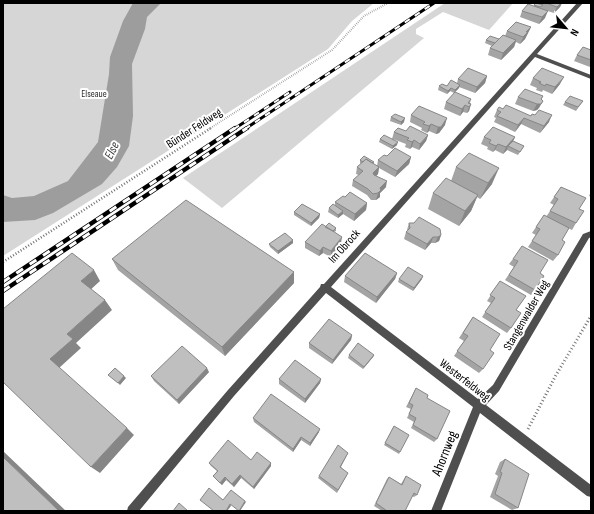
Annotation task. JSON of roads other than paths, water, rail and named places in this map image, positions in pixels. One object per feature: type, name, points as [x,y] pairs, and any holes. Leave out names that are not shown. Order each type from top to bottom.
[{"type":"street","name":"Im Obrock","points":[[132,511],[231,393],[324,287],[580,3]]},
{"type":"street","points":[[534,55],[591,77]]},
{"type":"street","name":"Stangenwalder Weg","points":[[478,406],[496,388],[586,236],[591,234]]},
{"type":"street","name":"Westerfeldweg","points":[[324,287],[591,492]]},
{"type":"street","name":"Ahornweg","points":[[436,511],[478,406]]},
{"type":"water","name":"Else","points":[[133,3],[161,3],[147,17],[145,29],[132,64],[133,116],[129,146],[117,167],[102,184],[53,213],[35,220],[3,222],[3,195],[12,198],[34,196],[68,181],[98,142],[109,74],[110,57],[123,21]]},
{"type":"railway","points":[[245,129],[434,3]]},
{"type":"railway","points":[[234,129],[290,92]]},
{"type":"railway","points":[[3,282],[235,128]]},
{"type":"railway","points":[[3,291],[247,128]]},
{"type":"park label","name":"Elseaue","points":[[94,93]]}]
